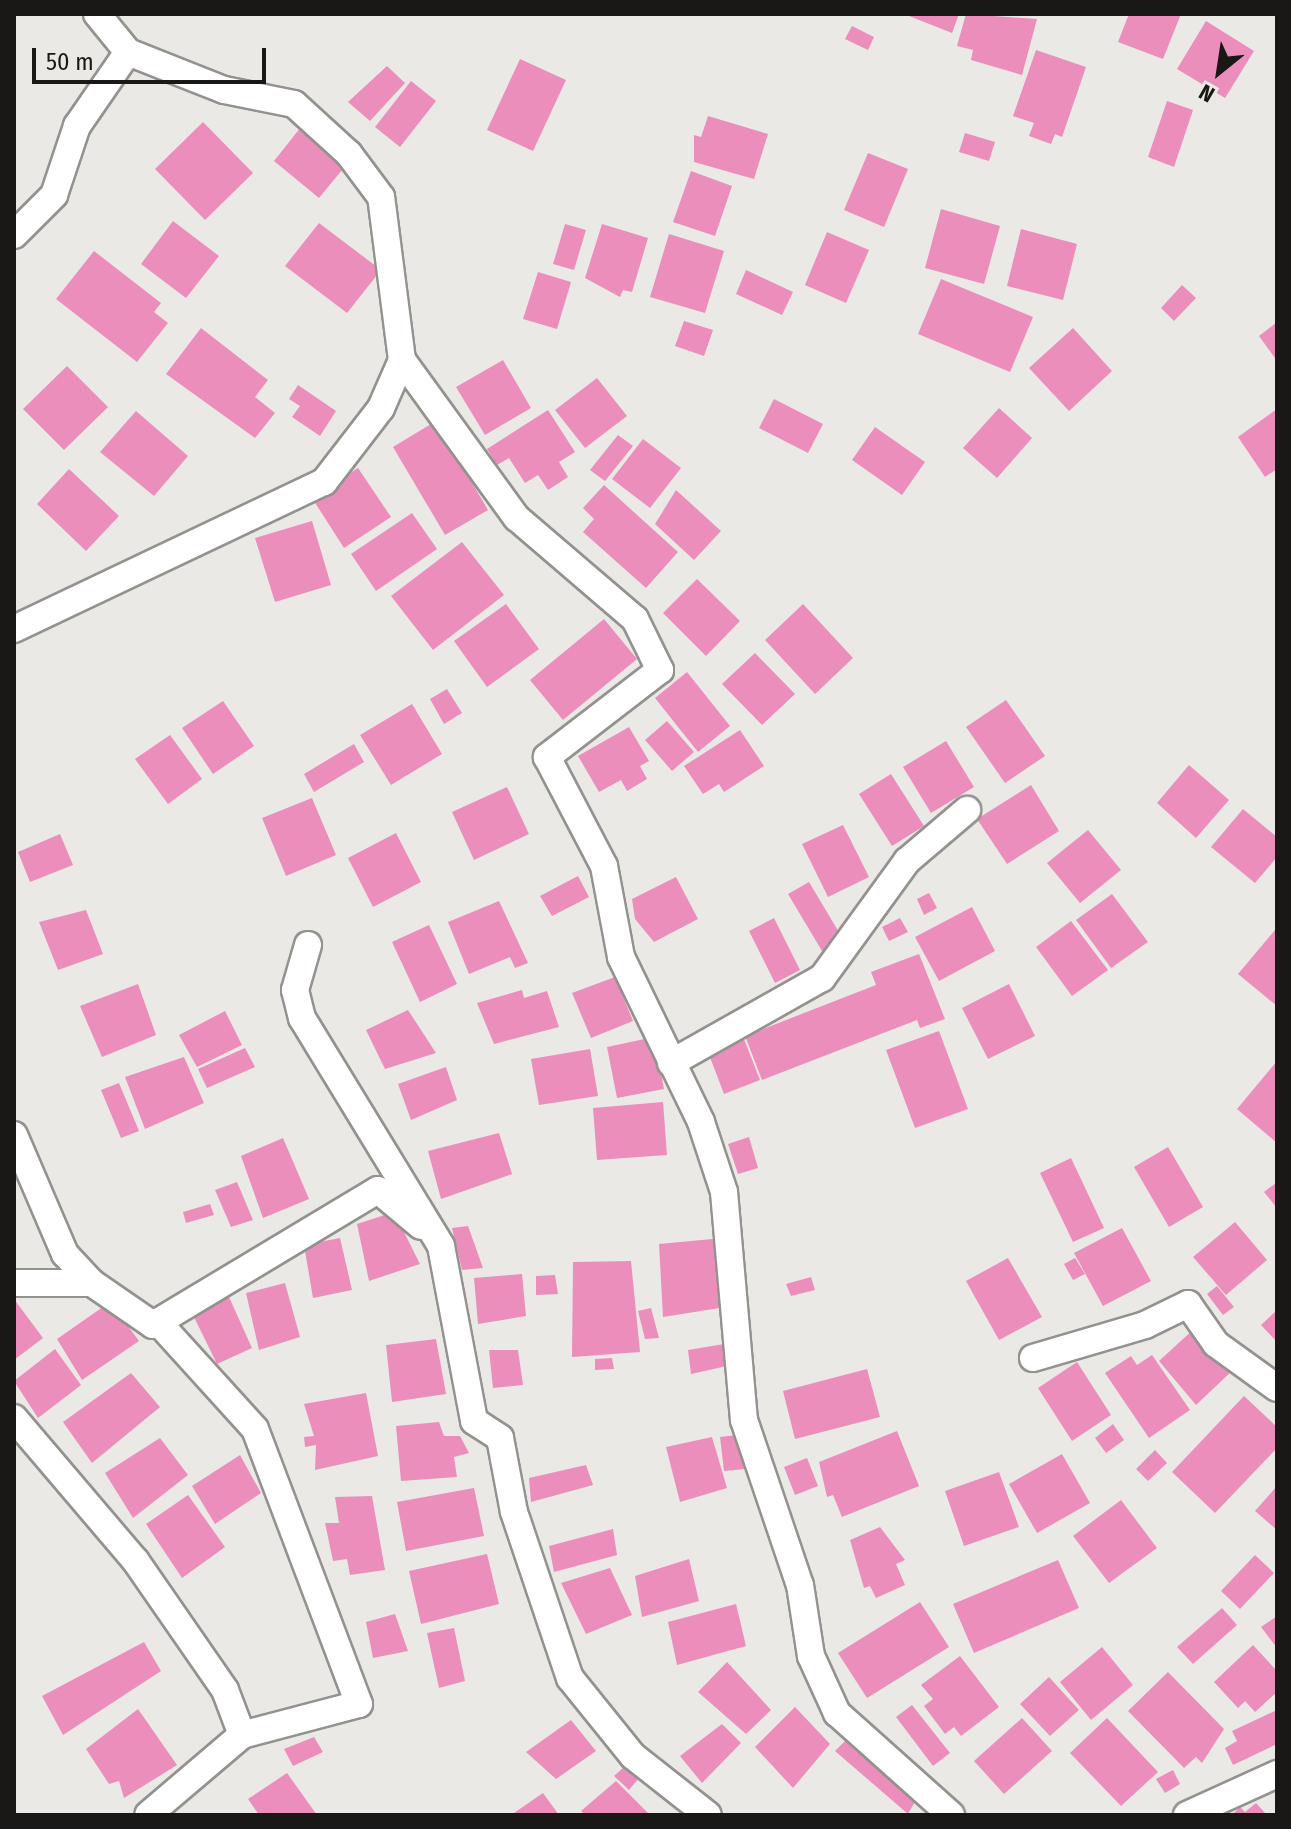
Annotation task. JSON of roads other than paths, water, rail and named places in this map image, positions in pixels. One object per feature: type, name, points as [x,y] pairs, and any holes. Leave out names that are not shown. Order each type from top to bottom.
[{"type":"street","points":[[97,14],[128,52],[224,90],[294,104],[349,154],[381,197],[402,360],[421,395],[517,518],[635,619],[660,670],[547,757],[604,866],[621,957],[671,1063],[724,1192],[744,1420],[800,1585],[811,1656],[837,1713],[951,1815]]},
{"type":"street","points":[[14,235],[54,195],[77,126],[128,52]]},
{"type":"street","points":[[17,620],[314,488],[381,408],[402,360]]},
{"type":"street","points":[[381,408],[421,395]]},
{"type":"street","points":[[671,1063],[822,978],[907,861],[967,810]]},
{"type":"street","points":[[308,945],[295,990],[302,1018],[441,1246],[474,1421],[500,1438],[514,1512],[570,1678],[633,1756],[708,1815]]},
{"type":"street","points":[[14,1135],[65,1254],[92,1283],[146,1323],[158,1322],[378,1190],[441,1246]]},
{"type":"street","points":[[14,1283],[92,1283]]},
{"type":"street","points":[[1033,1358],[1145,1325],[1188,1304],[1216,1344],[1277,1388]]},
{"type":"street","points":[[148,1815],[242,1735],[359,1704],[255,1429],[158,1322]]},
{"type":"street","points":[[14,1418],[135,1560],[225,1690],[242,1735]]},
{"type":"street","points":[[1187,1815],[1277,1774]]}]
